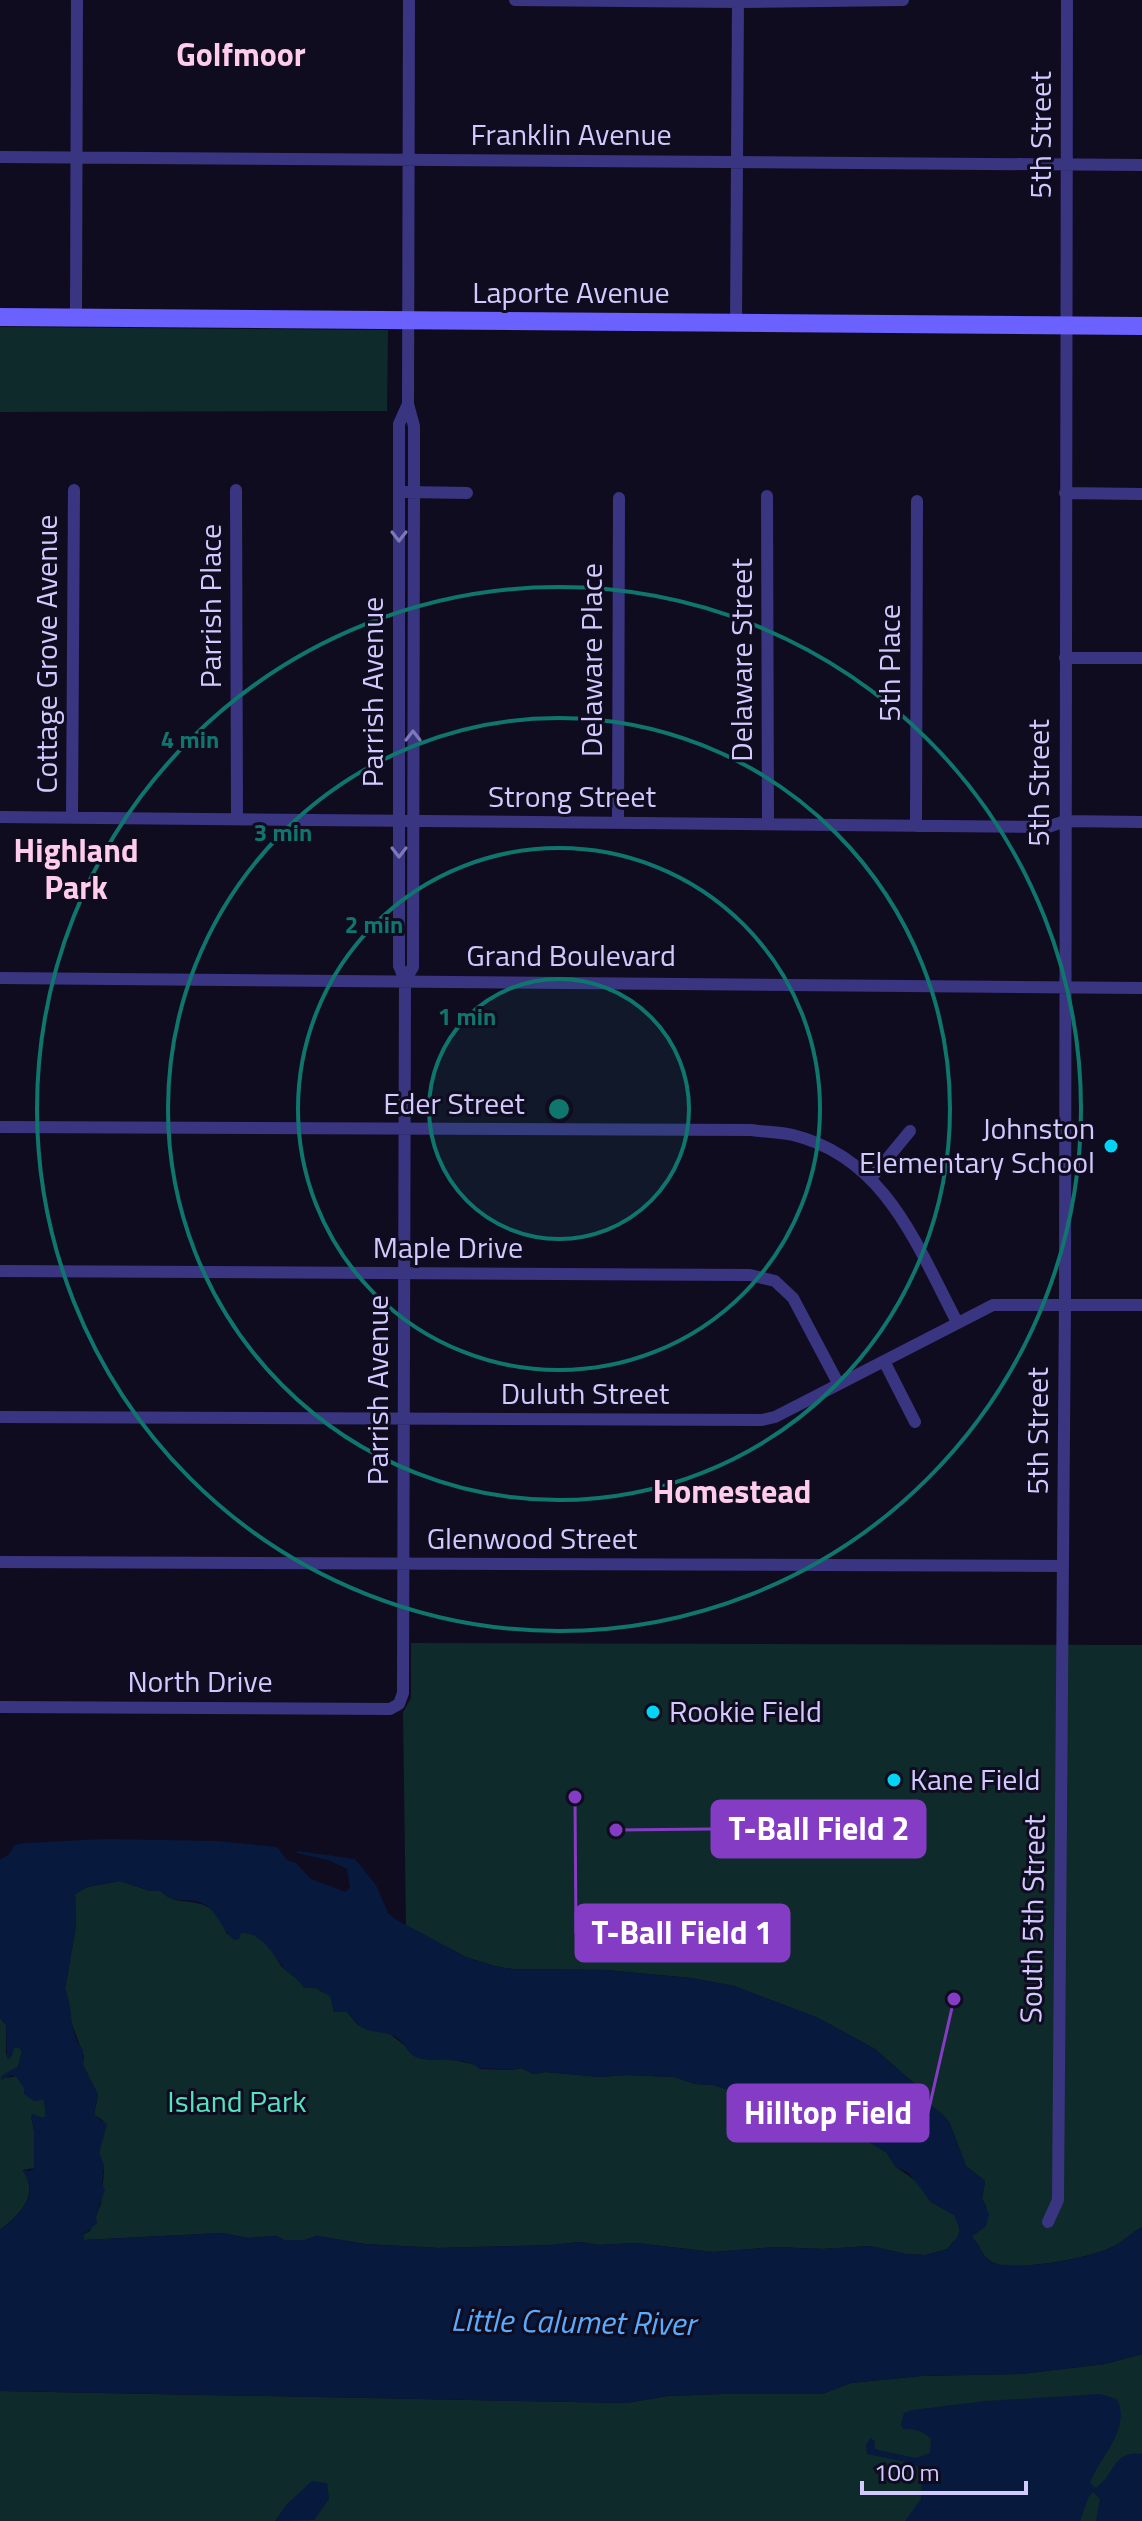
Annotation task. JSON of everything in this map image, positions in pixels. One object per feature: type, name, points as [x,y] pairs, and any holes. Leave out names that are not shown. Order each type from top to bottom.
[{"type":"street","points":[[76,317],[77,0]]},
{"type":"street","name":"Parrish Avenue","points":[[405,980],[413,967],[414,426],[408,404],[409,0]]},
{"type":"street","points":[[515,0],[903,0]]},
{"type":"street","name":"5th Street","points":[[1063,1566],[1067,0]]},
{"type":"street","points":[[736,322],[738,1]]},
{"type":"street","name":"Franklin Avenue","points":[[0,157],[1142,165]]},
{"type":"street","name":"Laporte Avenue","points":[[0,317],[1142,326]]},
{"type":"street","name":"Parrish Avenue","points":[[399,1704],[403,1693],[405,980],[399,966],[399,424],[408,404]]},
{"type":"street","name":"Cottage Grove Avenue","points":[[72,817],[74,490]]},
{"type":"street","name":"Parrish Place","points":[[236,490],[237,818]]},
{"type":"street","points":[[399,492],[467,493]]},
{"type":"street","points":[[1065,493],[1142,494]]},
{"type":"street","name":"Delaware Street","points":[[767,496],[768,824]]},
{"type":"street","name":"Delaware Place","points":[[618,823],[619,498]]},
{"type":"street","name":"5th Place","points":[[916,826],[917,501]]},
{"type":"street","points":[[1065,658],[1142,658]]},
{"type":"street","name":"Strong Street","points":[[0,817],[1048,827],[1065,821],[1142,822]]},
{"type":"street","name":"Grand Boulevard","points":[[0,978],[1142,988]]},
{"type":"street","name":"Eder Street","points":[[0,1127],[751,1130],[794,1135],[847,1159],[872,1177],[893,1203],[957,1322]]},
{"type":"street","points":[[872,1177],[910,1131]]},
{"type":"street","name":"Maple Drive","points":[[0,1271],[761,1276],[775,1281],[793,1298],[838,1383]]},
{"type":"street","name":"Duluth Street","points":[[0,1417],[762,1420],[775,1417],[993,1305],[1142,1305]]},
{"type":"street","points":[[884,1361],[915,1422]]},
{"type":"street","name":"Glenwood Street","points":[[0,1562],[1063,1566]]},
{"type":"street","name":"South 5th Street","points":[[1048,2222],[1058,2200],[1063,1566]]},
{"type":"street","name":"North Drive","points":[[0,1707],[390,1709],[399,1704]]},
{"type":"green space","points":[[0,327],[388,330],[387,411],[0,412]]},
{"type":"green space","points":[[411,1643],[1142,1645],[1142,2227],[1114,2246],[1085,2256],[1033,2265],[992,2262],[972,2238],[986,2226],[986,2206],[982,2199],[985,2181],[966,2166],[950,2124],[943,2115],[929,2104],[917,2086],[875,2049],[818,2018],[734,1986],[691,1978],[606,1970],[494,1966],[466,1957],[406,1926],[403,1712],[411,1698]]},
{"type":"green space","name":"Island Park","points":[[120,1881],[150,1891],[161,1891],[177,1900],[204,1905],[220,1919],[227,1934],[250,1932],[268,1945],[281,1966],[292,1975],[331,1996],[334,2012],[347,2012],[358,2025],[390,2034],[422,2059],[454,2060],[476,2065],[480,2069],[521,2068],[534,2074],[675,2077],[765,2101],[785,2103],[808,2114],[825,2112],[835,2115],[843,2120],[846,2128],[886,2152],[896,2167],[919,2183],[931,2202],[955,2215],[960,2230],[957,2238],[947,2249],[925,2255],[870,2246],[823,2249],[776,2247],[713,2252],[636,2243],[599,2245],[580,2242],[439,2248],[365,2244],[317,2236],[305,2240],[284,2240],[276,2236],[248,2238],[222,2233],[84,2240],[83,2235],[90,2231],[101,2204],[104,2171],[99,2153],[103,2120],[94,2115],[98,2095],[83,2065],[84,2056],[71,2022],[65,1989],[76,1926],[75,1894],[87,1887]]},
{"type":"green space","points":[[0,2018],[6,2025],[6,2055],[14,2048],[20,2048],[22,2052],[18,2067],[10,2071],[7,2078],[16,2076],[35,2101],[44,2099],[46,2116],[31,2116],[34,2168],[23,2170],[29,2188],[26,2203],[0,2230]]},
{"type":"green space","points":[[1142,2354],[1142,2521],[0,2521],[0,2391],[626,2403],[668,2396],[822,2394],[851,2383],[921,2376],[1021,2374],[1105,2364]]},
{"type":"water","name":"Little Calumet River","points":[[106,1839],[218,1841],[277,1847],[287,1860],[296,1863],[311,1879],[346,1892],[350,1887],[347,1869],[328,1860],[296,1853],[355,1859],[376,1885],[388,1913],[466,1957],[512,1969],[606,1970],[691,1978],[734,1986],[818,2018],[875,2049],[917,2086],[929,2104],[950,2124],[966,2166],[985,2181],[982,2199],[989,2214],[986,2226],[973,2238],[991,2262],[1033,2265],[1085,2256],[1114,2246],[1142,2227],[1142,2354],[1105,2364],[1021,2374],[921,2376],[851,2383],[822,2394],[668,2396],[626,2403],[0,2391],[0,2230],[26,2203],[30,2187],[22,2170],[34,2168],[31,2116],[46,2116],[44,2099],[34,2101],[24,2094],[17,2077],[12,2075],[1,2080],[1,2076],[18,2067],[22,2052],[20,2048],[14,2048],[11,2058],[7,2059],[6,2025],[0,2018],[0,1860],[15,1845]],"holes":[[[120,1881],[150,1891],[161,1891],[176,1900],[204,1904],[234,1940],[239,1939],[241,1933],[255,1936],[304,1988],[315,1988],[330,1996],[334,2012],[347,2012],[364,2029],[396,2037],[411,2054],[419,2058],[466,2062],[479,2068],[521,2068],[534,2074],[675,2077],[765,2101],[785,2103],[808,2114],[825,2112],[835,2115],[843,2120],[846,2128],[886,2152],[896,2167],[909,2173],[931,2202],[954,2215],[960,2230],[957,2238],[947,2249],[925,2255],[870,2246],[823,2249],[776,2247],[713,2252],[636,2243],[599,2245],[580,2242],[439,2248],[365,2244],[317,2236],[305,2240],[284,2240],[276,2236],[248,2238],[222,2233],[84,2240],[83,2235],[97,2223],[96,2216],[105,2189],[102,2184],[104,2165],[99,2153],[107,2124],[94,2115],[98,2095],[83,2065],[83,2050],[75,2036],[65,1989],[76,1926],[75,1894],[87,1887]]]},
{"type":"water","points":[[1100,2394],[1117,2399],[1120,2421],[1090,2483],[1096,2488],[1120,2459],[1126,2455],[1142,2454],[1142,2521],[1096,2521],[1100,2499],[1093,2492],[1080,2521],[905,2521],[921,2499],[922,2469],[911,2463],[867,2454],[866,2445],[870,2438],[875,2441],[874,2448],[878,2450],[916,2458],[930,2453],[931,2439],[918,2431],[903,2429],[901,2425],[904,2413],[912,2410],[986,2401]]},
{"type":"water","points":[[312,2481],[327,2483],[329,2499],[314,2520],[275,2521],[287,2504]]},
{"type":"place","name":"Johnston Elementary School","points":[[1111,1146]]},
{"type":"place","name":"Rookie Field","points":[[653,1712]]},
{"type":"place","name":"Kane Field","points":[[894,1780]]},
{"type":"place","name":"T-Ball Field 1","points":[[575,1797]]},
{"type":"place","name":"T-Ball Field 2","points":[[616,1830]]},
{"type":"place","name":"Hilltop Field","points":[[954,1999]]},
{"type":"district","name":"Golfmoor","points":[[241,55]]},
{"type":"district","name":"Highland Park","points":[[76,870]]},
{"type":"district","name":"Homestead","points":[[732,1492]]}]
